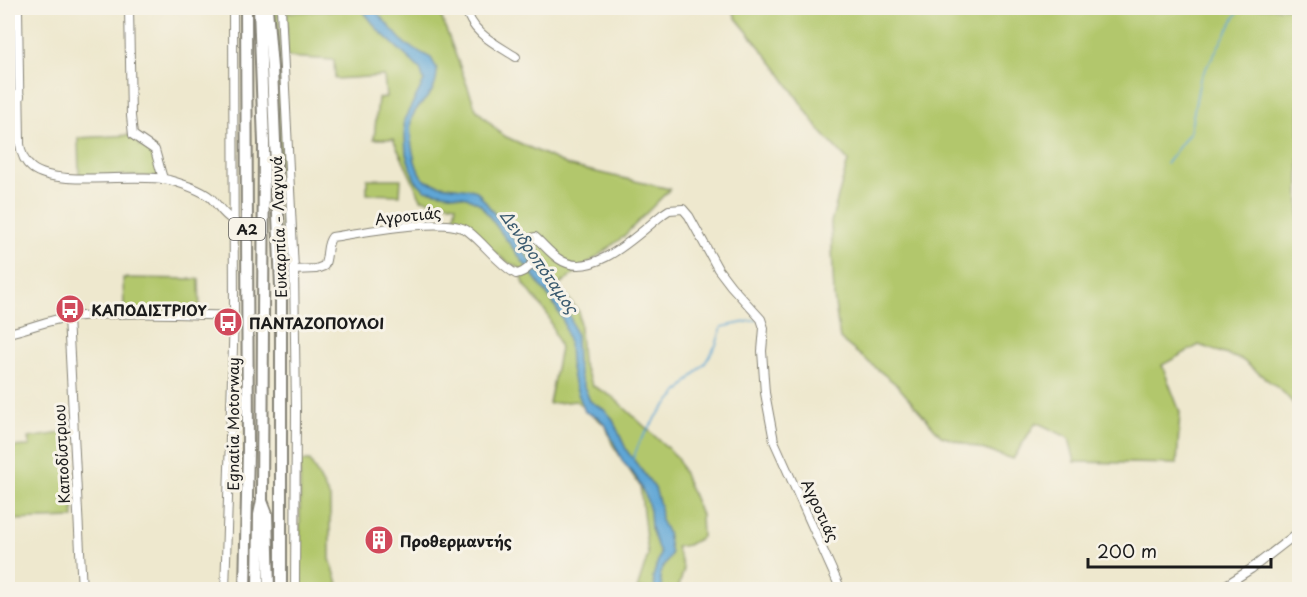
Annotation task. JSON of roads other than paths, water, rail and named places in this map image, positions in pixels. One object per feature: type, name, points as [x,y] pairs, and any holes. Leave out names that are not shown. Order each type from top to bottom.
[{"type":"highway","name":"Egnatia Motorway","points":[[245,590],[248,450],[246,8]]},
{"type":"highway","name":"Egnatia Motorway","points":[[259,8],[264,142],[262,500]]},
{"type":"highway","points":[[267,8],[273,79],[281,287],[281,590]]},
{"type":"highway","points":[[258,590],[259,514],[262,500]]},
{"type":"highway","name":"Α2","points":[[262,500],[267,514],[269,590]]},
{"type":"street","points":[[18,8],[21,150],[26,162],[38,172],[76,178],[163,179],[204,193],[234,221]]},
{"type":"street","points":[[129,8],[131,116],[134,135],[155,150],[163,179]]},
{"type":"street","points":[[225,590],[234,316],[232,8]]},
{"type":"street","name":"Ευκαρπία - Λαγυνά","points":[[281,8],[294,270],[295,590]]},
{"type":"street","points":[[466,8],[472,22],[484,37],[516,57]]},
{"type":"street","points":[[8,96],[20,96]]},
{"type":"street","name":"Αγροτιάς","points":[[294,270],[316,269],[323,266],[327,261],[329,241],[332,237],[436,223],[459,226],[468,231],[495,259],[516,274],[524,273],[534,262],[535,256],[528,243],[531,237],[535,237],[560,260],[570,264],[591,264],[609,256],[669,210],[683,209],[718,269],[761,319],[764,328],[762,351],[765,393],[774,441],[808,512],[841,590]]},
{"type":"street","points":[[8,333],[68,317],[144,313],[234,316]]},
{"type":"street","name":"Καποδίστριου","points":[[68,317],[82,590]]},
{"type":"street","points":[[1218,590],[1299,531]]},
{"type":"water","points":[[361,8],[373,8],[405,44],[431,58],[437,69],[433,89],[414,113],[411,121],[413,154],[422,177],[439,185],[477,191],[568,310],[576,336],[577,362],[581,379],[590,401],[605,410],[612,418],[627,451],[655,488],[671,554],[660,573],[662,589],[655,589],[653,577],[660,554],[651,528],[646,497],[636,477],[623,462],[606,426],[598,417],[585,412],[574,383],[563,320],[552,301],[480,204],[467,197],[425,190],[415,180],[406,154],[404,120],[424,81],[420,69],[378,30]]},
{"type":"waterway","points":[[1166,164],[1190,132],[1200,79],[1240,8]]},
{"type":"waterway","points":[[632,461],[640,441],[660,412],[705,363],[716,345],[722,327],[756,320]]},
{"type":"place","name":"ΚΑΠΟΔΙΣΤΡΙΟΥ","points":[[70,309]]},
{"type":"place","name":"ΠΑΝΤΑΖΟΠΟΥΛΟΙ","points":[[228,322]]},
{"type":"place","name":"Προθερμαντής","points":[[379,540]]},
{"type":"water label","name":"Δενδροπόταμος","points":[[540,261]]}]
